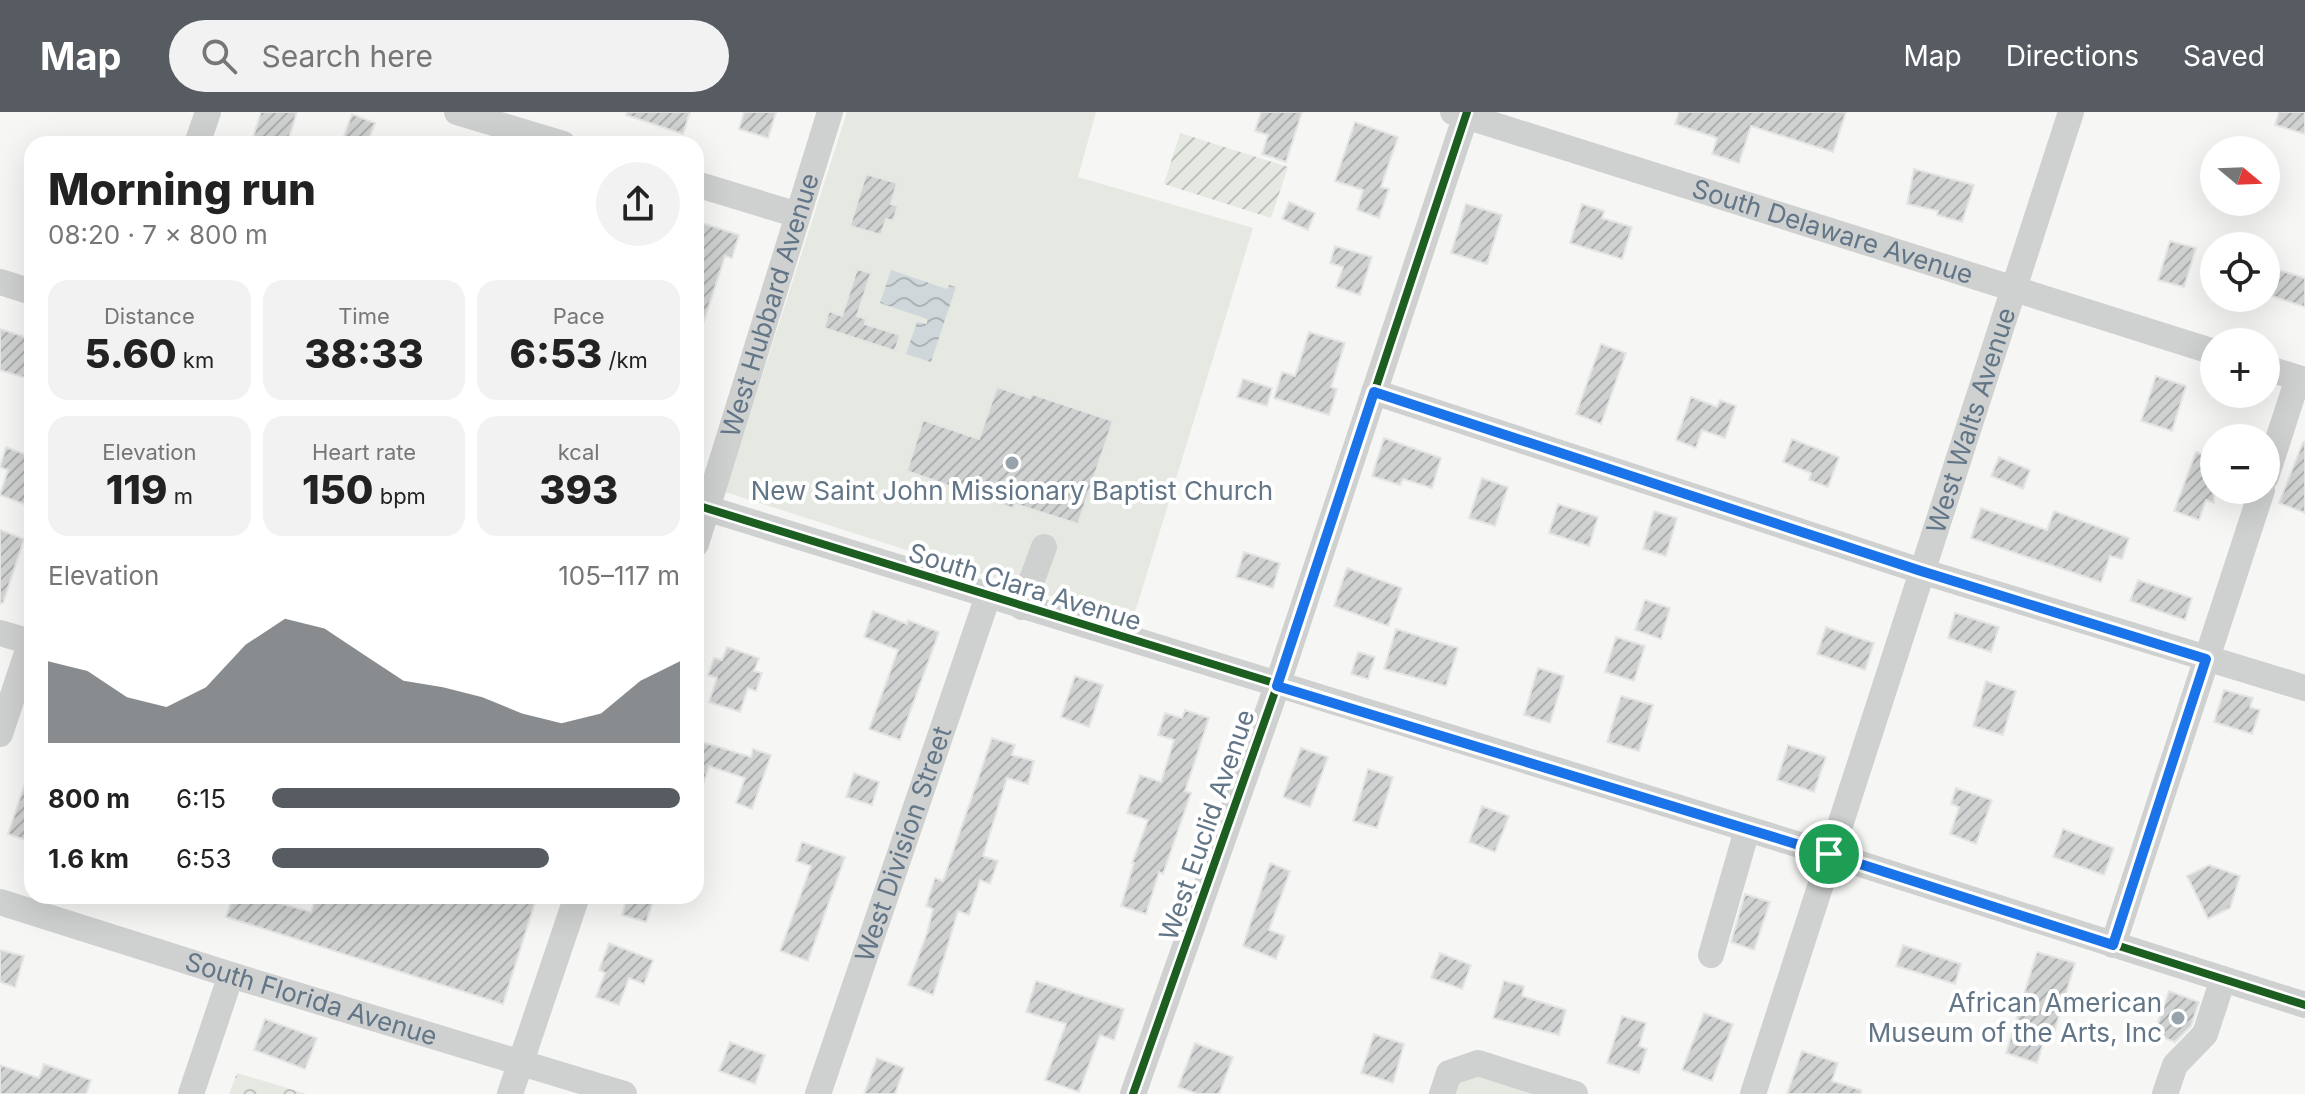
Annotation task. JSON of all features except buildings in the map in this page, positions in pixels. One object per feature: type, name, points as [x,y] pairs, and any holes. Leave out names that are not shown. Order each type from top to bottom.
[{"type":"street","points":[[200,136],[208,112]]},
{"type":"street","points":[[457,112],[536,136]]},
{"type":"street","name":"West Hubbard Avenue","points":[[704,501],[830,112]]},
{"type":"street","name":"West Walts Avenue","points":[[1753,1094],[2071,112]]},
{"type":"street","name":"South Delaware Avenue","points":[[1462,113],[2200,348]]},
{"type":"street","name":"West Euclid Avenue","points":[[1133,1094],[1277,686],[1462,113]]},
{"type":"street","points":[[704,186],[798,215]]},
{"type":"street","points":[[0,282],[24,290]]},
{"type":"street","points":[[2280,372],[2302,379],[2280,439]]},
{"type":"street","points":[[1374,392],[1921,571],[2305,688]]},
{"type":"street","points":[[2113,945],[2257,504]]},
{"type":"street","name":"South Clara Avenue","points":[[704,508],[1829,854],[2305,1005]]},
{"type":"street","points":[[1022,607],[1044,547]]},
{"type":"street","name":"West Division Street","points":[[818,1094],[988,596]]},
{"type":"street","points":[[0,633],[24,638]]},
{"type":"street","points":[[0,734],[24,661]]},
{"type":"street","points":[[1711,955],[1747,830]]},
{"type":"street","name":"South Florida Avenue","points":[[0,902],[624,1094]]},
{"type":"street","points":[[510,1094],[574,904]]},
{"type":"street","points":[[191,1094],[231,975]]},
{"type":"street","points":[[2165,1094],[2175,1065],[2205,1034],[2223,979]]},
{"type":"street","points":[[1445,1083],[1478,1063],[1575,1094]]},
{"type":"green space","points":[[847,112],[1096,112],[1078,177],[1253,228],[1132,622],[725,492]]},
{"type":"green space","points":[[1180,133],[1288,167],[1271,218],[1164,184]]},
{"type":"green space","points":[[237,1073],[307,1094],[229,1094]]},
{"type":"green space","points":[[1475,1075],[1536,1094],[1454,1094],[1458,1081]]},
{"type":"water","points":[[891,270],[947,289],[949,285],[956,287],[931,362],[906,354],[917,322],[927,324],[927,319],[880,303]]},
{"type":"cycle path","points":[[1133,1094],[1277,686],[1467,112]]},
{"type":"cycle path","points":[[704,507],[1829,854],[2305,1005]]},
{"type":"place","name":"New Saint John Missionary Baptist Church","points":[[1012,463]]},
{"type":"place","name":"African American Museum of the Arts, Inc","points":[[2178,1018]]},
{"type":"route","points":[[1374,392],[1921,571],[2206,659],[2113,945],[1829,854],[1277,686],[1374,392]]}]
